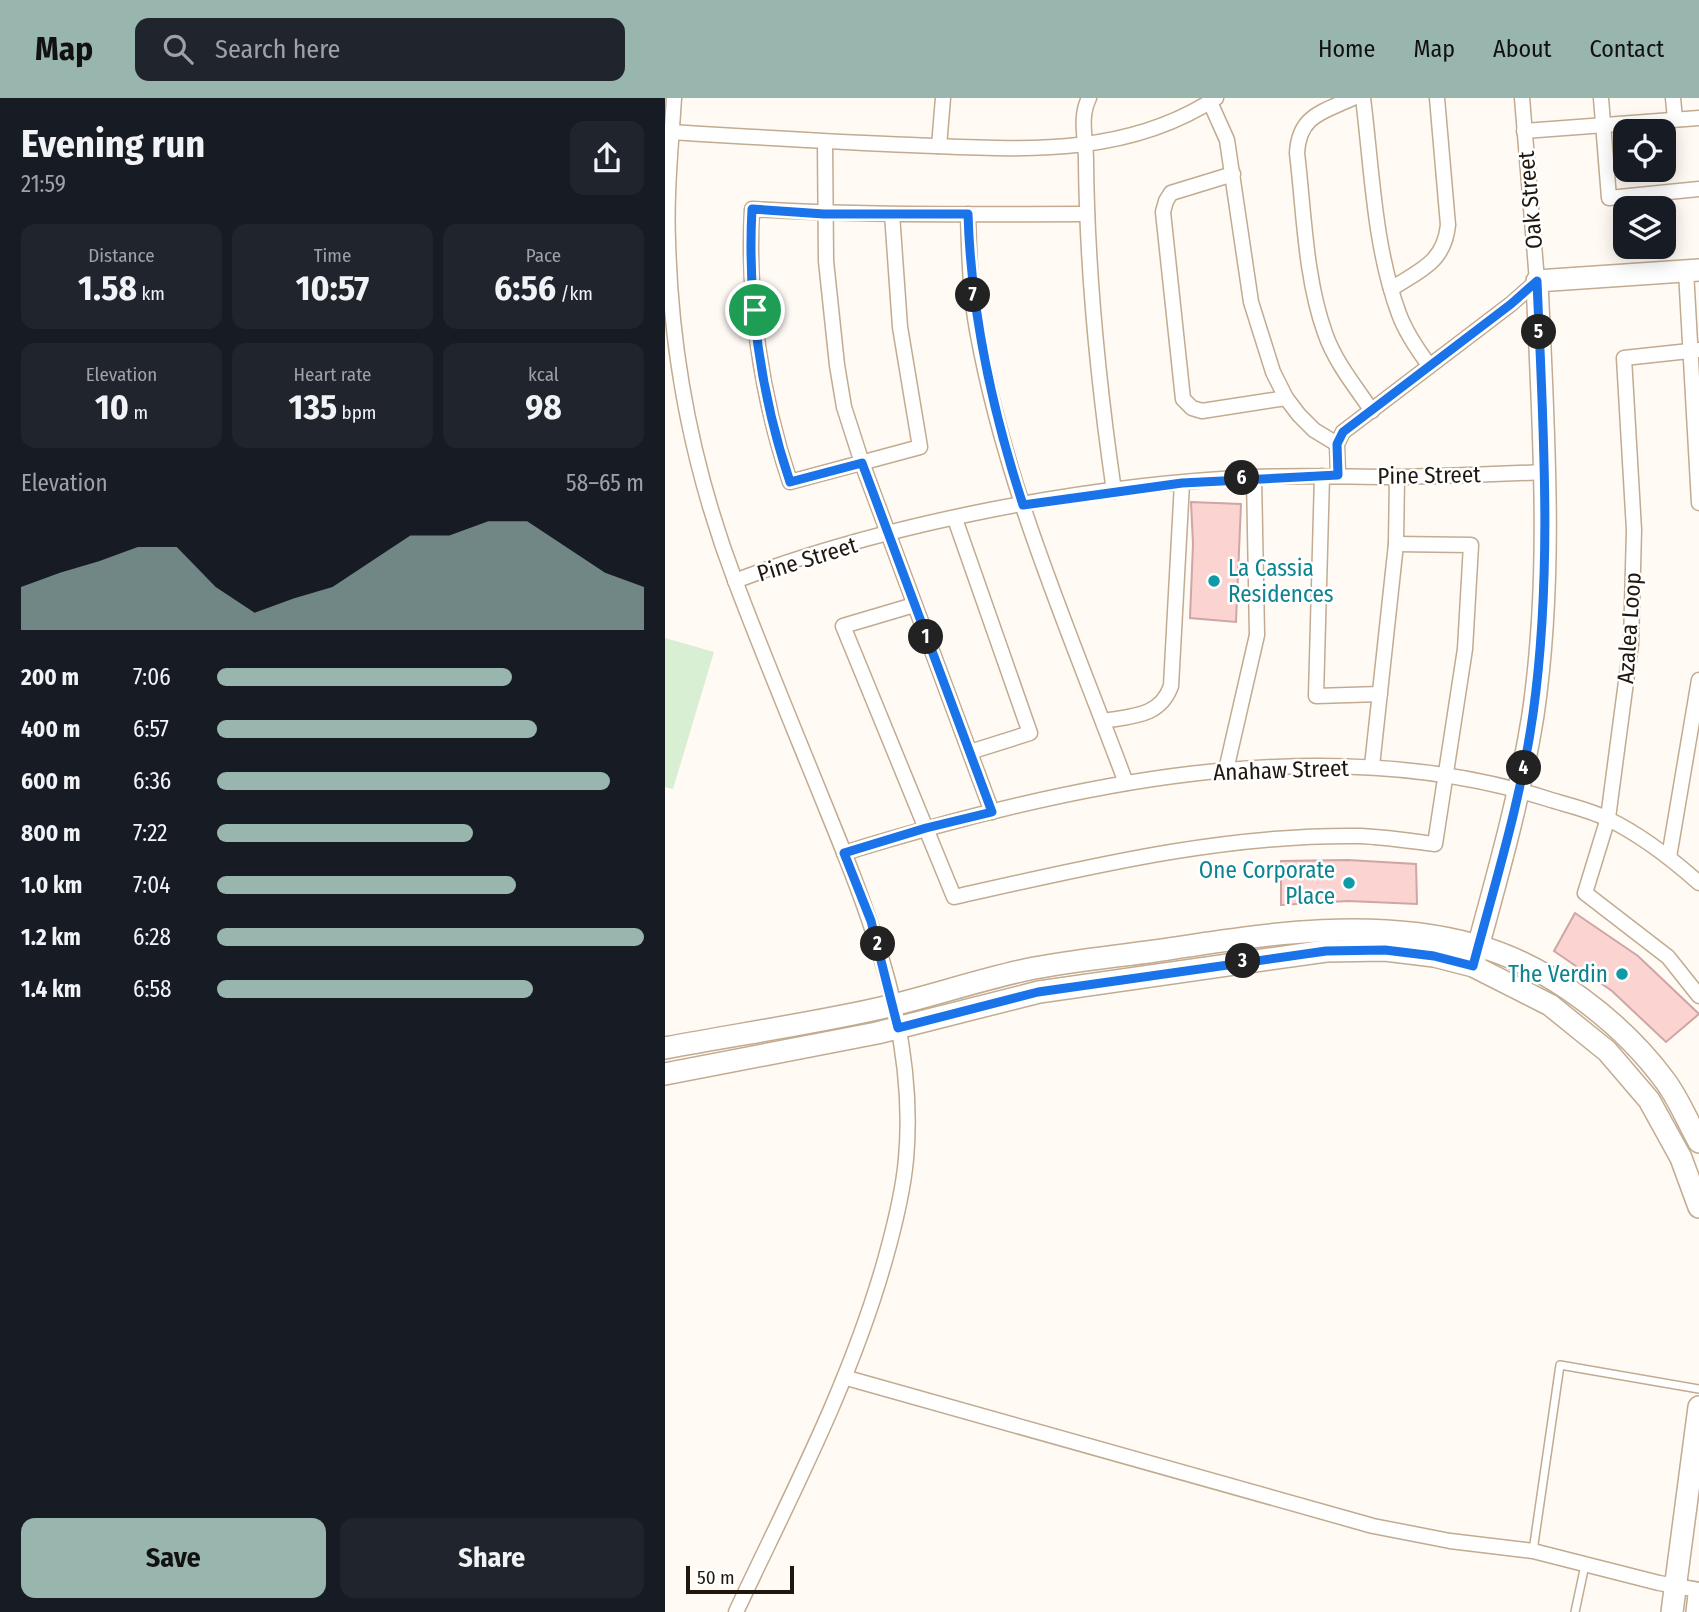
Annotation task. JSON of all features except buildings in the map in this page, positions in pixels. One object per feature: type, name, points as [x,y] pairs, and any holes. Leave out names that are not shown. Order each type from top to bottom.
[{"type":"street","points":[[674,98],[667,239],[668,306],[691,439],[735,581],[871,921],[898,1028],[905,1080],[906,1160],[893,1231],[874,1298],[846,1378],[736,1612]]},
{"type":"street","points":[[939,146],[943,98]]},
{"type":"street","points":[[1089,98],[1084,115],[1087,214],[1098,378],[1114,491]]},
{"type":"street","points":[[1353,98],[1313,117],[1303,126],[1298,137],[1297,153],[1314,286],[1325,332],[1338,361],[1372,411]]},
{"type":"street","points":[[1363,98],[1391,289],[1410,339],[1429,365]]},
{"type":"street","points":[[1391,289],[1431,264],[1440,254],[1446,240],[1448,225],[1437,98]]},
{"type":"street","name":"Oak Street","points":[[1476,956],[1520,790],[1533,713],[1541,639],[1546,472],[1537,281],[1522,98]]},
{"type":"street","points":[[1601,98],[1609,198],[1699,189]]},
{"type":"street","points":[[1673,98],[1675,119]]},
{"type":"street","points":[[672,132],[825,142],[1023,150],[1086,146],[1164,125],[1213,100],[1227,140],[1251,302],[1273,372],[1286,398],[1314,430],[1337,444]]},
{"type":"street","points":[[1676,120],[1699,118]]},
{"type":"street","points":[[1524,131],[1613,124]]},
{"type":"street","points":[[825,142],[826,261],[837,366],[845,407],[862,463],[992,812]]},
{"type":"street","points":[[1233,174],[1171,193],[1163,212],[1183,398],[1192,408],[1202,411],[1286,398]]},
{"type":"street","points":[[892,214],[901,327],[920,447],[790,482],[763,377],[752,273],[752,209],[824,214],[892,214],[968,214],[1087,214]]},
{"type":"street","points":[[968,214],[969,269],[977,329],[1004,445],[1023,505],[1126,783]]},
{"type":"street","points":[[1338,475],[1337,444],[1343,432],[1511,304],[1537,281],[1692,270],[1699,503]]},
{"type":"street","name":"Azalea Loop","points":[[1695,351],[1623,358],[1634,555],[1630,644],[1608,818],[1585,893],[1668,957],[1699,996]]},
{"type":"street","name":"Pine Street","points":[[735,581],[769,568],[889,534],[1023,505],[1114,491],[1254,477],[1397,477],[1546,472]]},
{"type":"street","points":[[1322,476],[1316,696],[1380,694]]},
{"type":"street","points":[[1226,769],[1257,635],[1254,477]]},
{"type":"street","points":[[1372,766],[1396,544],[1397,477]]},
{"type":"street","points":[[1103,720],[1147,713],[1158,708],[1167,698],[1171,686],[1182,483]]},
{"type":"street","points":[[955,519],[1030,733],[970,751]]},
{"type":"street","points":[[914,606],[843,626],[954,897],[1117,861],[1207,846],[1362,836],[1435,844],[1465,649],[1471,545],[1396,544]]},
{"type":"street","points":[[1669,857],[1699,680]]},
{"type":"street","name":"Anahaw Street","points":[[844,853],[926,828],[1126,783],[1226,769],[1372,766],[1446,774],[1520,790],[1608,818],[1669,857],[1699,883]]},
{"type":"street","points":[[665,1048],[893,1005],[1026,970],[1248,935],[1324,930],[1387,931],[1437,936],[1476,956],[1550,1005],[1607,1051],[1649,1100],[1681,1158],[1699,1207]]},
{"type":"street","points":[[665,1074],[898,1028],[1038,992],[1326,951],[1385,950],[1434,956],[1476,956],[1549,979],[1593,1007],[1622,1033],[1667,1083],[1699,1142]]},
{"type":"street","points":[[846,1378],[1373,1526],[1450,1541],[1532,1551],[1675,1586],[1699,1593],[1697,1612]]},
{"type":"street","points":[[1672,1612],[1699,1407]]},
{"type":"lane","points":[[1532,1551],[1560,1365],[1699,1388]]},
{"type":"lane","points":[[1575,1612],[1585,1564]]},
{"type":"green space","points":[[665,638],[714,652],[673,789],[665,787]]},
{"type":"place","name":"La Cassia Residences","points":[[1214,581]]},
{"type":"place","name":"One Corporate Place","points":[[1349,883]]},
{"type":"place","name":"The Verdin","points":[[1622,974]]},
{"type":"route","points":[[752,209],[824,214],[968,214],[969,269],[977,329],[991,397],[1023,505],[1182,483],[1254,477],[1338,475],[1337,444],[1343,432],[1511,304],[1537,281],[1546,472],[1541,639],[1533,713],[1520,790],[1473,966],[1434,956],[1385,950],[1326,951],[1038,992],[898,1028],[871,921],[844,853],[926,828],[992,812],[862,463],[790,482],[763,377],[755,310],[750,235],[752,209]]}]
